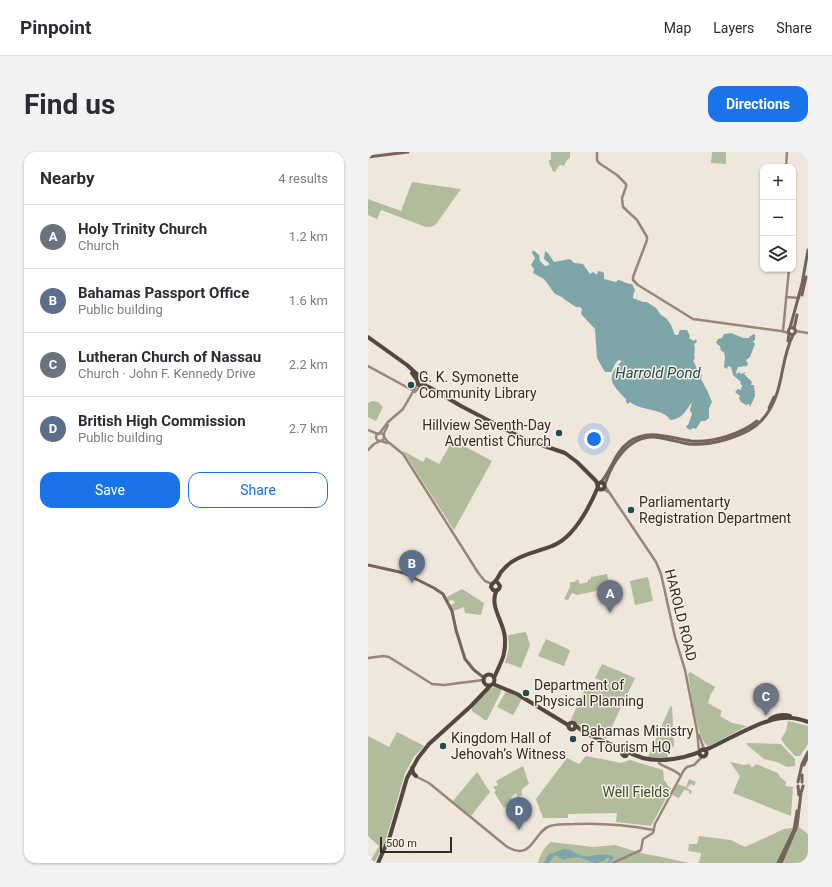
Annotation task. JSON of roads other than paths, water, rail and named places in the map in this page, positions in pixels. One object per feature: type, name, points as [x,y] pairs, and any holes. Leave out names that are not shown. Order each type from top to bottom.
[{"type":"highway","points":[[368,337],[410,368],[421,382]]},
{"type":"highway","points":[[368,337],[405,366],[421,382],[524,440],[565,453],[577,462],[601,486],[578,526],[569,538],[555,547],[517,560],[503,573],[495,586],[494,608],[502,629],[504,646],[497,669],[471,706],[429,744],[412,768],[390,836],[378,863]]},
{"type":"highway","points":[[495,586],[495,606],[505,637],[505,650],[496,677],[496,681],[500,684]]},
{"type":"highway","points":[[488,680],[500,668]]},
{"type":"highway","points":[[488,680],[500,684],[569,724]]},
{"type":"highway","points":[[488,680],[517,694],[569,724],[573,722],[574,726],[630,756],[648,762],[659,763],[678,761],[702,753],[775,720],[790,720],[808,723]]},
{"type":"highway","points":[[465,712],[471,712],[471,706]]},
{"type":"highway","points":[[625,753],[656,761],[677,758],[702,753],[765,722],[782,718],[800,720],[808,723]]},
{"type":"highway","points":[[412,768],[413,773],[416,776]]},
{"type":"main road","points":[[368,157],[408,152]]},
{"type":"main road","points":[[792,332],[808,250]]},
{"type":"main road","points":[[601,486],[620,451],[628,442],[638,437],[656,434],[691,441],[704,441],[738,433],[756,423],[767,411],[774,398],[808,265]]},
{"type":"main road","points":[[368,565],[404,573],[443,594],[452,611],[465,659],[471,667],[488,680]]},
{"type":"main road","points":[[780,863],[796,824],[798,782],[802,764],[808,752]]},
{"type":"main road","points":[[780,863],[797,826],[800,793],[804,784],[802,782],[802,770],[808,756]]},
{"type":"main road","points":[[798,786],[800,788],[803,786]]},
{"type":"street","points":[[597,152],[597,160],[599,163],[617,175],[626,184],[622,199],[624,207],[637,220],[647,237],[633,277],[638,286],[693,319],[808,333]]},
{"type":"street","points":[[786,164],[787,152]]},
{"type":"street","points":[[782,331],[789,272]]},
{"type":"street","points":[[786,297],[799,298]]},
{"type":"street","points":[[368,366],[414,391]]},
{"type":"street","points":[[374,444],[376,438],[388,422],[403,409],[421,382]]},
{"type":"street","points":[[368,450],[374,444],[384,439],[384,433],[388,425],[404,411],[421,382]]},
{"type":"street","points":[[368,431],[378,440],[387,443],[405,457]]},
{"type":"street","points":[[368,431],[384,436],[387,441],[402,453],[479,576],[495,586]]},
{"type":"street","name":"HAROLD ROAD","points":[[601,486],[610,494],[656,562],[661,574],[675,637],[684,666],[702,753]]},
{"type":"street","points":[[368,658],[387,656],[426,681],[434,684],[488,680]]},
{"type":"street","name":"HAROLD ROAD","points":[[697,731],[702,753]]},
{"type":"street","points":[[613,863],[621,858],[640,851],[644,839],[652,835],[655,824],[685,768],[694,765],[702,753]]},
{"type":"street","points":[[659,763],[665,768],[679,773],[681,776]]},
{"type":"street","points":[[410,773],[430,783],[507,847],[514,850],[521,851],[528,849],[543,830],[554,825],[598,823],[654,830]]},
{"type":"water","name":"Harrold Pond","points":[[533,250],[539,255],[540,261],[545,266],[549,265],[549,263],[544,259],[545,251],[554,262],[570,259],[574,263],[583,264],[590,274],[593,272],[597,275],[598,271],[603,272],[604,279],[616,282],[618,280],[632,284],[635,290],[633,298],[647,302],[656,308],[671,325],[675,335],[678,335],[680,330],[687,330],[690,336],[689,338],[694,341],[696,339],[697,342],[694,344],[695,359],[693,360],[697,369],[702,375],[701,379],[712,402],[709,408],[709,418],[705,421],[701,421],[696,429],[693,428],[690,430],[686,426],[688,425],[692,414],[690,410],[692,402],[681,416],[670,420],[663,413],[634,405],[630,402],[628,404],[626,399],[612,381],[613,372],[622,361],[617,361],[611,372],[605,372],[597,358],[595,329],[581,314],[582,309],[580,307],[576,307],[555,294],[544,279],[533,273],[534,269],[531,265],[535,258],[532,253]]},
{"type":"water","points":[[731,333],[743,338],[749,338],[754,334],[755,335],[755,340],[753,341],[755,344],[750,357],[746,360],[748,363],[747,366],[738,367],[736,372],[737,374],[739,372],[741,374],[746,372],[744,374],[752,382],[751,385],[754,385],[755,396],[750,407],[749,404],[746,405],[741,402],[739,398],[740,396],[735,392],[738,389],[741,390],[741,382],[733,375],[731,367],[728,366],[727,369],[724,367],[724,352],[721,351],[720,346],[716,343],[724,334]]},
{"type":"water","points":[[563,849],[584,856],[605,854],[613,856],[614,858],[609,863],[607,863],[610,859],[608,857],[604,861],[594,863],[579,857],[564,860],[555,855],[549,863],[544,863],[548,855]]},
{"type":"place","name":"G. K. Symonette Community Library","points":[[411,385]]},
{"type":"place","name":"Hillview Seventh-Day Adventist Church","points":[[559,433]]},
{"type":"place","name":"Parliamentarty Registration Department","points":[[631,510]]},
{"type":"place","name":"Bahamas Passport Office","points":[[412,583]]},
{"type":"place","name":"Holy Trinity Church","points":[[610,613]]},
{"type":"place","name":"Department of Physical Planning","points":[[526,693]]},
{"type":"place","name":"Lutheran Church of Nassau","points":[[766,716]]},
{"type":"place","name":"Bahamas Ministry of Tourism HQ","points":[[573,739]]},
{"type":"place","name":"Kingdom Hall of Jehovah’s Witness","points":[[443,746]]},
{"type":"place","name":"British High Commission","points":[[519,830]]},
{"type":"park label","name":"Well Fields","points":[[636,792]]}]
